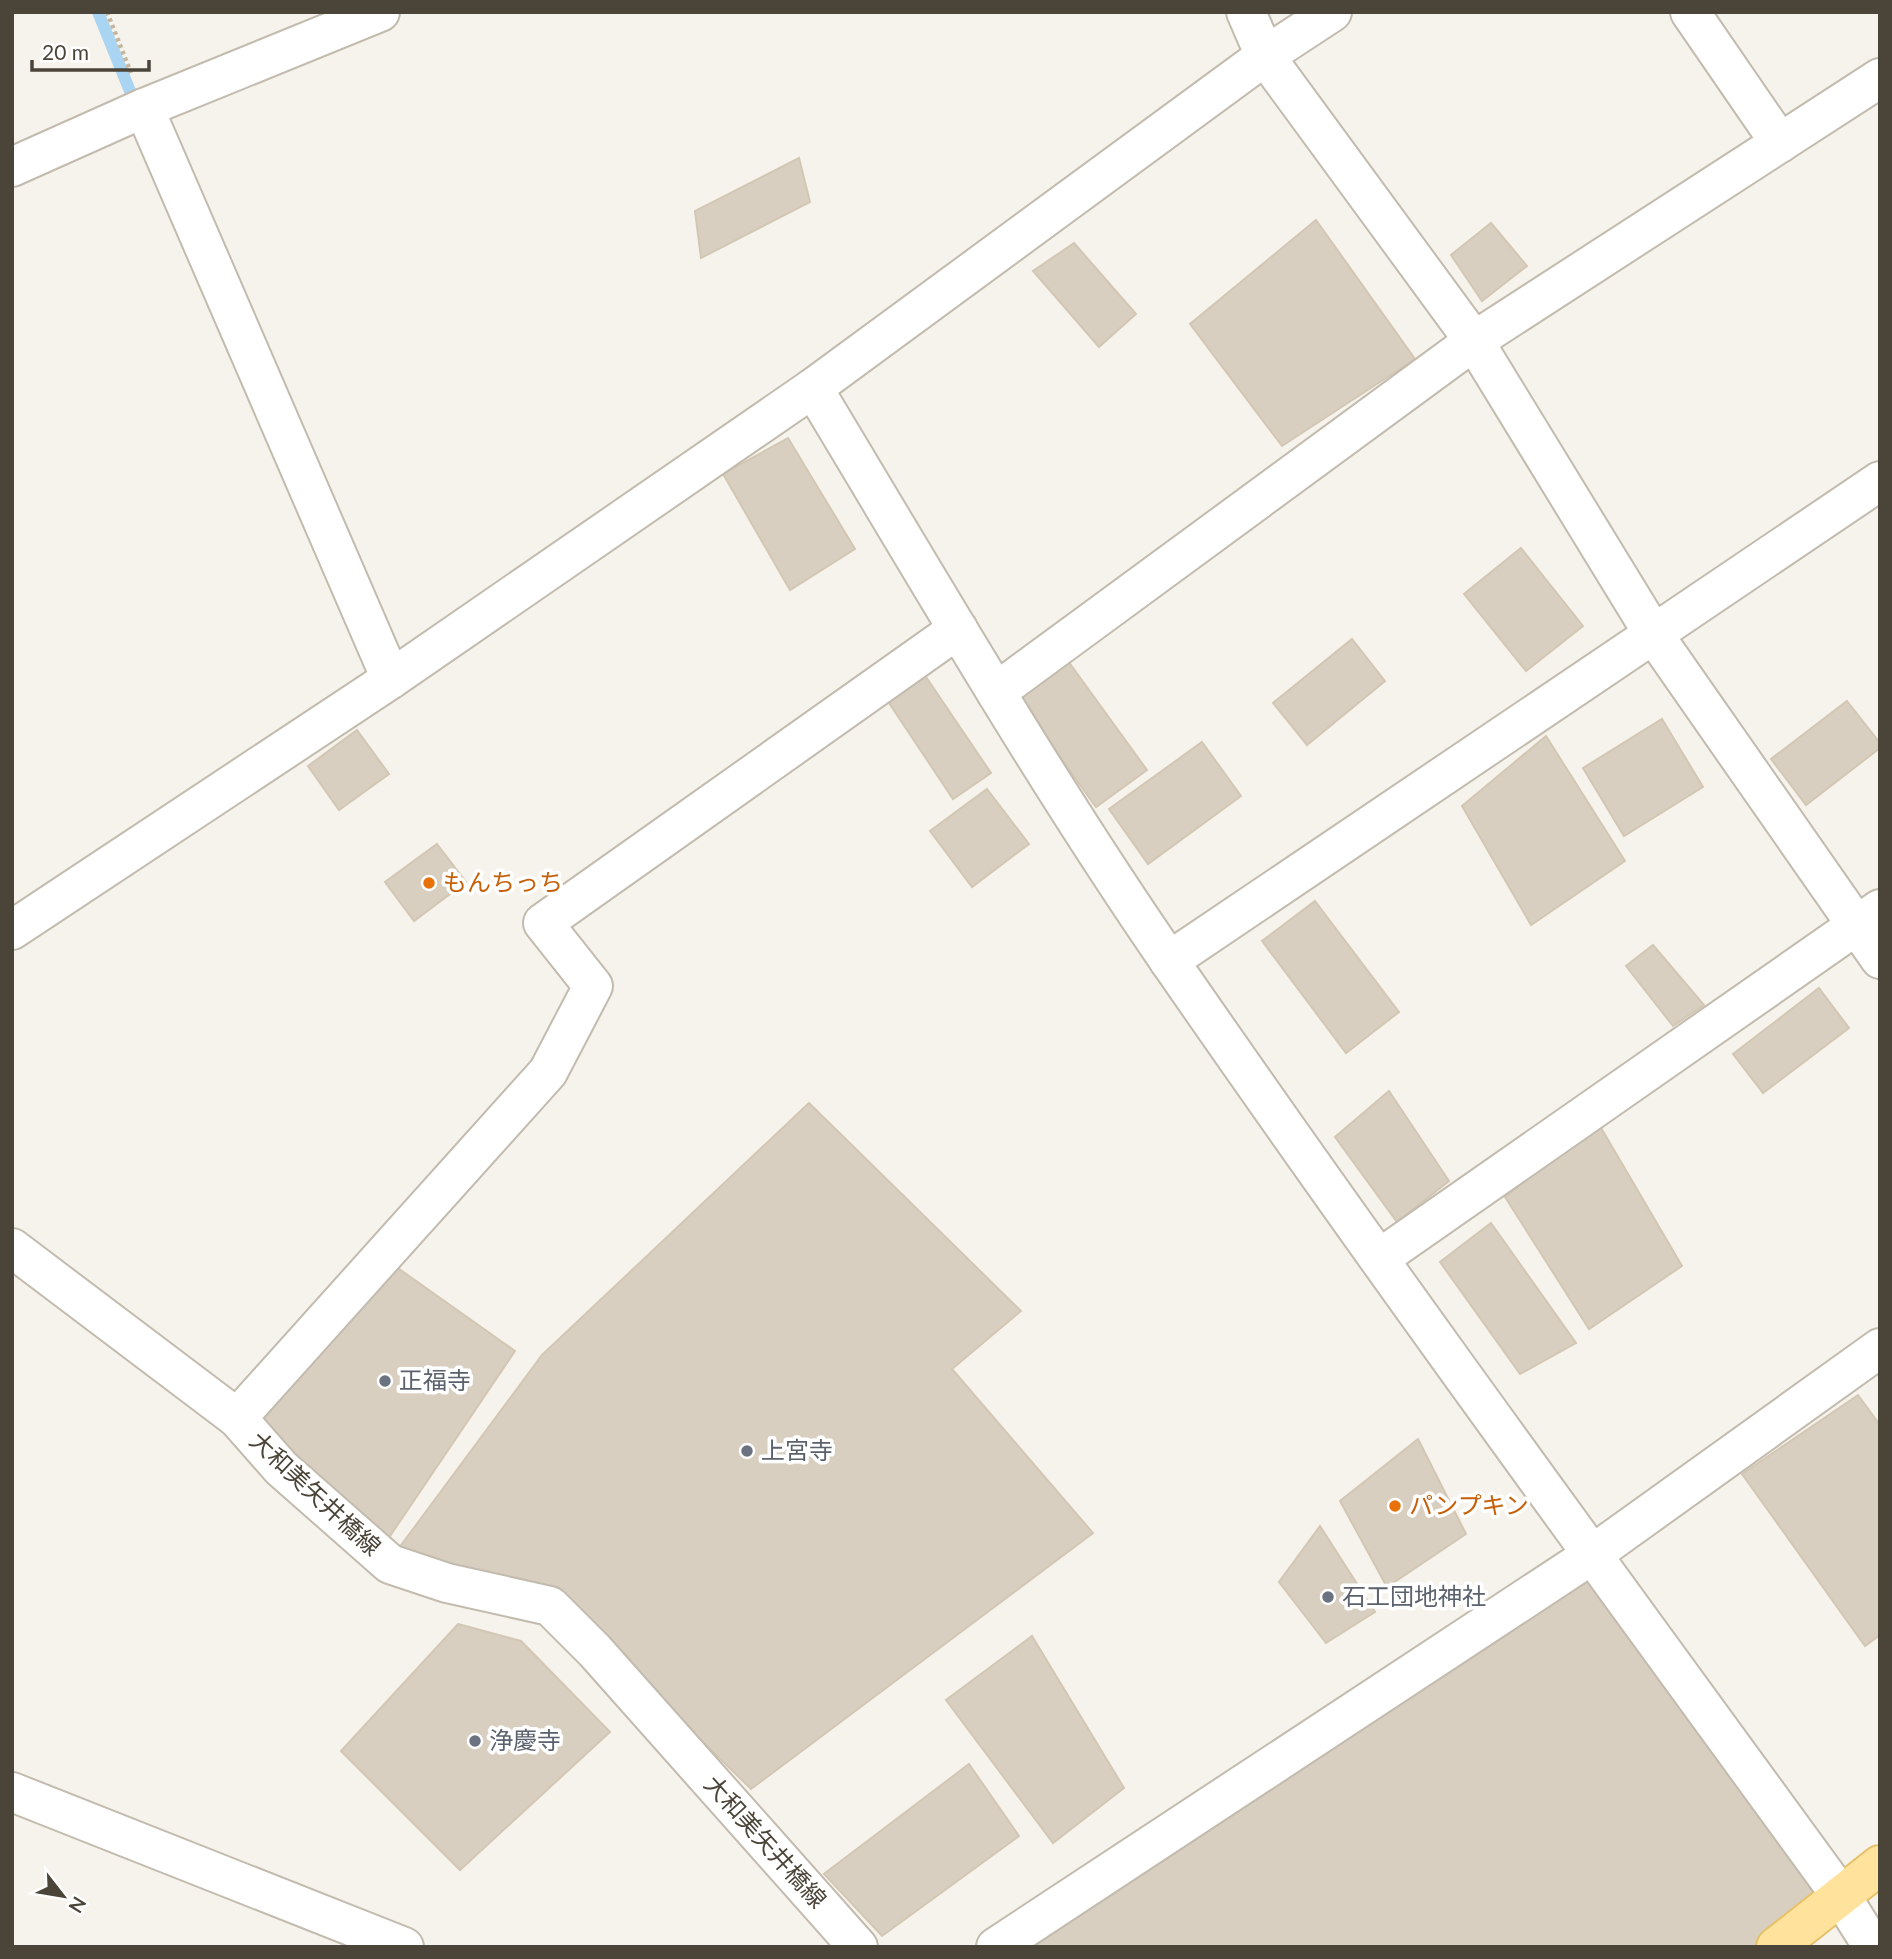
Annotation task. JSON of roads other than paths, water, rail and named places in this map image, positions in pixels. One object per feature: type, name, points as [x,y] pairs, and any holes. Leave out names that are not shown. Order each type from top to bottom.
[{"type":"main road","points":[[1776,1947],[1880,1865]]},
{"type":"street","points":[[12,167],[144,108],[380,12]]},
{"type":"street","points":[[1246,12],[1265,56],[1474,341],[1654,635],[1868,917],[1880,958]]},
{"type":"street","points":[[12,930],[391,679],[813,388],[1265,56],[1332,12]]},
{"type":"street","points":[[1690,12],[1780,143]]},
{"type":"street","points":[[996,692],[1474,341],[1880,78]]},
{"type":"street","points":[[144,108],[391,679]]},
{"type":"street","points":[[813,388],[996,692],[1170,961],[1380,1258],[1841,1896],[1873,1947]]},
{"type":"street","points":[[1170,961],[1880,481]]},
{"type":"street","points":[[237,1418],[548,1072],[593,986],[543,923],[958,629]]},
{"type":"street","points":[[1380,1258],[1868,917]]},
{"type":"street","name":"大和美矢井橋線","points":[[12,1248],[237,1418],[281,1468],[390,1564],[447,1583],[550,1606],[595,1651],[858,1947]]},
{"type":"street","points":[[996,1947],[1593,1554],[1880,1348]]},
{"type":"street","points":[[12,1792],[404,1947]]},
{"type":"waterway","points":[[98,12],[136,106]]},
{"type":"place","name":"もんちっち","points":[[429,883]]},
{"type":"place","name":"正福寺","points":[[385,1381]]},
{"type":"place","name":"上宮寺","points":[[747,1451]]},
{"type":"place","name":"パンプキン","points":[[1395,1506]]},
{"type":"place","name":"石工団地神社","points":[[1328,1597]]},
{"type":"place","name":"浄慶寺","points":[[475,1741]]}]
